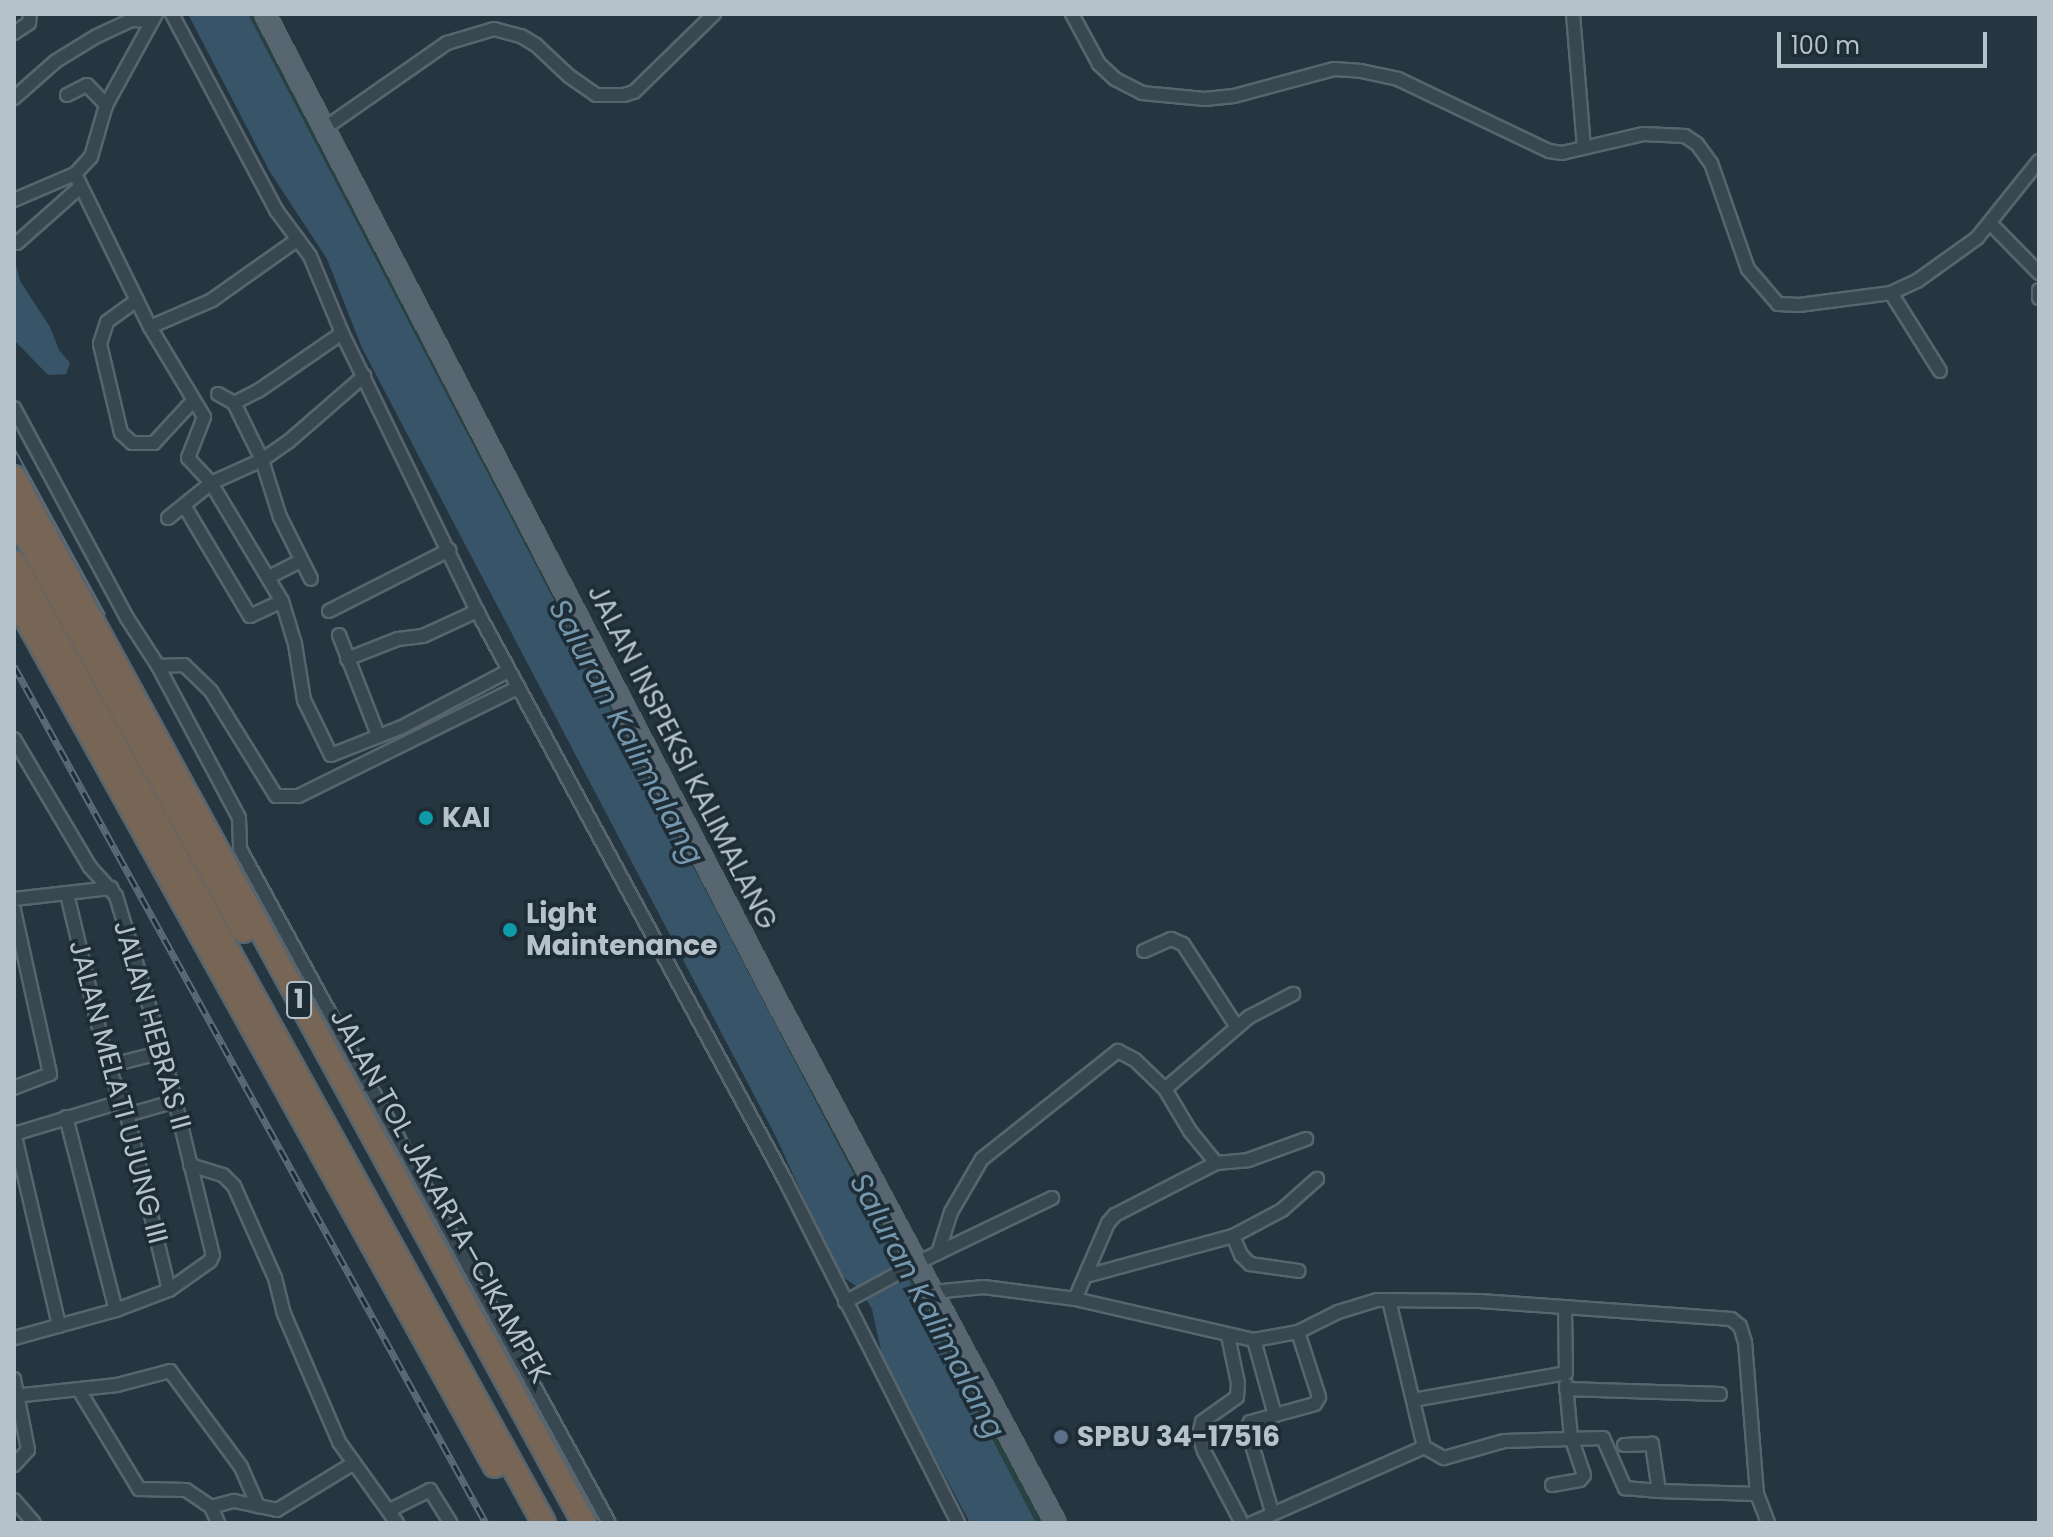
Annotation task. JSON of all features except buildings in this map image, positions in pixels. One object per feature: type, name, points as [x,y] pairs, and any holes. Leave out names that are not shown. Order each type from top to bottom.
[{"type":"highway","name":"JALAN TOL JAKARTA–CIKAMPEK","points":[[14,477],[584,1523]]},
{"type":"highway","name":"1","points":[[14,515],[572,1523]]},
{"type":"highway","name":"1","points":[[14,562],[544,1523]]},
{"type":"highway","name":"1","points":[[14,597],[527,1523]]},
{"type":"main road","name":"JALAN INSPEKSI KALIMALANG","points":[[265,14],[912,1265],[933,1292],[1056,1523]]},
{"type":"street","points":[[14,33],[29,23],[30,14]]},
{"type":"street","points":[[172,14],[276,210],[315,266],[342,333],[477,611],[850,1300],[958,1523]]},
{"type":"street","points":[[325,128],[447,43],[494,29],[521,36],[536,45],[569,76],[596,95],[624,95],[634,92],[714,14]]},
{"type":"street","points":[[1072,14],[1099,64],[1115,79],[1142,93],[1205,99],[1234,96],[1334,69],[1361,71],[1398,79],[1549,151],[1584,148],[1643,134],[1685,136],[1697,144],[1718,179],[1748,269],[1760,287],[1778,304],[1822,303],[1891,293],[1953,257],[1991,224],[2039,161]]},
{"type":"street","points":[[1573,14],[1584,148]]},
{"type":"street","points":[[14,98],[56,61],[97,36],[132,20],[153,18]]},
{"type":"street","points":[[14,200],[75,174],[96,147],[98,126],[106,105],[153,18]]},
{"type":"street","points":[[67,95],[87,85],[106,105]]},
{"type":"street","points":[[75,174],[150,327],[204,417],[203,427],[188,453],[211,483],[282,601],[295,644],[304,700],[331,755],[402,727],[508,671]]},
{"type":"street","points":[[17,243],[80,187]]},
{"type":"street","points":[[1991,224],[2039,273]]},
{"type":"street","points":[[150,327],[212,300],[298,239]]},
{"type":"street","points":[[2039,290],[2039,298]]},
{"type":"street","points":[[1891,293],[1940,371]]},
{"type":"street","points":[[137,300],[107,322],[100,344],[121,433],[132,443],[154,443],[193,403]]},
{"type":"street","points":[[234,403],[258,391],[342,333]]},
{"type":"street","points":[[168,518],[211,483],[262,460],[337,402],[364,376]]},
{"type":"street","points":[[218,394],[234,403],[262,460],[280,517],[311,579]]},
{"type":"street","points":[[14,408],[239,818],[240,849],[609,1523]]},
{"type":"street","points":[[185,507],[250,616],[282,601]]},
{"type":"street","points":[[329,611],[449,550]]},
{"type":"street","points":[[269,577],[300,561]]},
{"type":"street","points":[[347,659],[398,639],[423,636],[477,611]]},
{"type":"street","points":[[339,635],[378,735]]},
{"type":"street","points":[[158,666],[184,665],[211,691],[276,796],[298,796],[517,688]]},
{"type":"street","points":[[14,739],[90,867],[111,888]]},
{"type":"street","name":"JALAN HEBRAS II","points":[[14,899],[111,888],[163,1052],[213,1258],[169,1290]]},
{"type":"street","name":"JALAN MELATI UJUNG III","points":[[67,894],[108,1066],[127,1115],[169,1290]]},
{"type":"street","points":[[14,910],[50,1074],[14,1088]]},
{"type":"street","points":[[1144,951],[1171,939],[1183,944],[1237,1027]]},
{"type":"street","points":[[1165,1089],[1237,1027],[1293,994]]},
{"type":"street","points":[[108,1066],[163,1052]]},
{"type":"street","points":[[938,1253],[955,1203],[982,1159],[1111,1054],[1126,1053],[1165,1089],[1190,1131],[1216,1163]]},
{"type":"street","points":[[127,1115],[176,1101]]},
{"type":"street","points":[[59,1326],[14,1133],[121,1102]]},
{"type":"street","points":[[66,1117],[116,1310]]},
{"type":"street","points":[[1075,1299],[1108,1223],[1115,1215],[1216,1163],[1248,1160],[1306,1139]]},
{"type":"street","points":[[190,1165],[223,1175],[234,1186],[275,1278],[284,1314],[339,1442],[397,1523]]},
{"type":"street","points":[[1086,1276],[1233,1236],[1282,1210],[1317,1179]]},
{"type":"street","points":[[850,1300],[912,1265],[1052,1198]]},
{"type":"street","points":[[1233,1236],[1241,1255],[1250,1264],[1299,1271]]},
{"type":"street","points":[[933,1292],[984,1287],[1075,1299],[1254,1340],[1298,1332],[1338,1312],[1377,1300],[1480,1301],[1565,1310],[1731,1319],[1740,1326],[1745,1342],[1757,1494],[1768,1523]]},
{"type":"street","points":[[14,1338],[116,1310],[169,1290]]},
{"type":"street","points":[[1389,1300],[1424,1447],[1444,1458],[1504,1441],[1605,1439],[1625,1488],[1757,1494]]},
{"type":"street","points":[[1552,1485],[1580,1480],[1584,1475],[1571,1438],[1566,1389],[1565,1310]]},
{"type":"street","points":[[1272,1512],[1247,1425],[1315,1404],[1319,1397],[1298,1332]]},
{"type":"street","points":[[1228,1336],[1238,1383],[1237,1397],[1202,1422],[1199,1435],[1204,1451],[1242,1523]]},
{"type":"street","points":[[1254,1340],[1275,1415]]},
{"type":"street","points":[[16,1395],[117,1385],[170,1371],[241,1467],[258,1506]]},
{"type":"street","points":[[1413,1400],[1566,1373]]},
{"type":"street","points":[[14,1379],[21,1444],[28,1452],[14,1465]]},
{"type":"street","points":[[1566,1389],[1720,1394]]},
{"type":"street","points":[[79,1390],[139,1489],[186,1490],[211,1507],[218,1523]]},
{"type":"street","points":[[1624,1445],[1652,1444],[1659,1491]]},
{"type":"street","points":[[1252,1523],[1424,1447]]},
{"type":"street","points":[[211,1507],[234,1501],[277,1510],[289,1506],[354,1463]]},
{"type":"street","points":[[390,1510],[430,1490],[451,1523]]},
{"type":"street","points":[[17,1507],[34,1523]]},
{"type":"green space","points":[[248,14],[265,14],[1056,1523],[1036,1523]]},
{"type":"water","points":[[188,14],[248,14],[1036,1523],[970,1523],[883,1360],[872,1309],[860,1289],[839,1274],[775,1135],[362,348],[327,259],[270,172]]},
{"type":"water","points":[[14,257],[20,281],[50,327],[59,350],[70,363],[66,374],[48,375],[14,340]]},
{"type":"tram line","points":[[14,448],[105,614]]},
{"type":"railway","points":[[14,666],[486,1523]]},
{"type":"place","name":"KAI","points":[[426,818]]},
{"type":"place","name":"Light Maintenance","points":[[510,930]]},
{"type":"place","name":"SPBU 34-17516","points":[[1061,1437]]},
{"type":"water label","name":"Saluran Kalimalang","points":[[626,732]]},
{"type":"water label","name":"Saluran Kalimalang","points":[[927,1306]]}]
